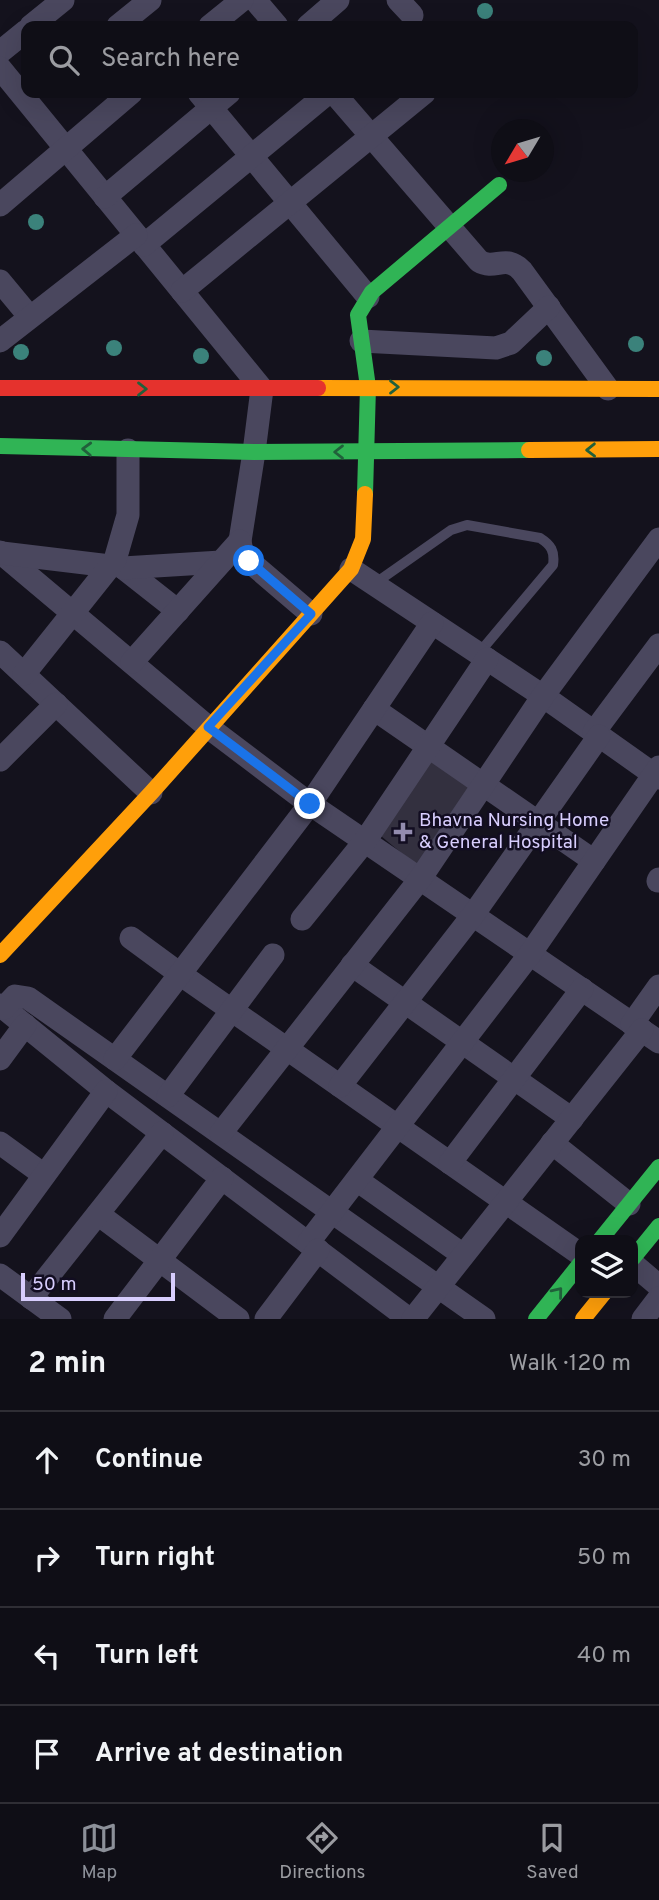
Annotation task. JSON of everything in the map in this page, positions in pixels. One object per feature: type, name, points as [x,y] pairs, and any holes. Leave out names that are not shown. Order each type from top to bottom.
[{"type":"street","points":[[37,21],[63,0]]},
{"type":"street","points":[[216,21],[242,0]]},
{"type":"street","points":[[255,0],[273,21]]},
{"type":"street","points":[[314,21],[338,0]]},
{"type":"street","points":[[0,52],[21,34]]},
{"type":"street","points":[[0,68],[21,86]]},
{"type":"street","points":[[34,98],[65,148],[262,390],[240,541],[242,552],[311,614]]},
{"type":"street","points":[[0,205],[125,98]]},
{"type":"street","points":[[105,197],[213,98],[253,157],[368,297]]},
{"type":"street","points":[[0,341],[29,316],[140,240],[253,157],[322,98]]},
{"type":"street","points":[[338,98],[479,261],[485,265],[507,261],[515,263],[608,389]]},
{"type":"street","points":[[182,291],[418,98]]},
{"type":"street","points":[[0,955],[151,793],[351,569],[363,539],[367,453],[368,387],[358,315],[368,297],[499,185]]},
{"type":"street","points":[[0,281],[29,316]]},
{"type":"street","points":[[361,341],[496,348],[511,343],[549,307]]},
{"type":"street","points":[[0,388],[659,389]]},
{"type":"street","points":[[0,446],[367,453],[659,449]]},
{"type":"street","points":[[24,674],[73,612],[116,565],[128,515],[128,450]]},
{"type":"street","points":[[221,1133],[420,879],[543,696],[659,539]]},
{"type":"street","points":[[132,663],[240,541]]},
{"type":"street","points":[[1,553],[116,565],[221,562]]},
{"type":"street","points":[[1,553],[208,727],[310,804],[644,1032]]},
{"type":"street","points":[[116,565],[178,611]]},
{"type":"street","points":[[266,1319],[313,1247],[332,1212],[530,954],[657,773],[351,569]]},
{"type":"street","points":[[115,1059],[310,804],[432,623]]},
{"type":"street","points":[[340,1086],[473,915],[659,645]]},
{"type":"street","points":[[0,652],[151,793]]},
{"type":"street","points":[[302,919],[365,841],[429,747],[483,656]]},
{"type":"street","points":[[0,760],[56,704]]},
{"type":"street","points":[[374,709],[594,861]]},
{"type":"street","points":[[131,937],[232,1011],[575,1250]]},
{"type":"street","points":[[168,1096],[273,956]]},
{"type":"street","points":[[352,965],[572,1119]]},
{"type":"street","points":[[484,1319],[439,1287],[332,1212],[221,1133],[28,998],[15,996],[2,1006],[106,1091],[411,1319],[439,1287],[552,1143],[644,1032],[659,986]]},
{"type":"street","points":[[450,1163],[582,989]]},
{"type":"street","points":[[0,1059],[25,1025]]},
{"type":"street","points":[[0,1236],[106,1091]]},
{"type":"street","points":[[31,1298],[162,1133]]},
{"type":"street","points":[[0,1143],[44,1175]]},
{"type":"street","points":[[552,1143],[629,1204]]},
{"type":"street","points":[[604,1235],[659,1167]]},
{"type":"street","points":[[115,1319],[222,1178]]},
{"type":"street","points":[[357,1180],[463,1255]]},
{"type":"street","points":[[98,1214],[238,1319]]},
{"type":"street","points":[[638,1252],[659,1226]]},
{"type":"street","points":[[638,1268],[659,1286]]},
{"type":"street","points":[[536,1319],[575,1270]]},
{"type":"street","points":[[0,1275],[60,1319]]},
{"type":"street","points":[[583,1319],[600,1298]]},
{"type":"street","points":[[643,1319],[659,1298]]},
{"type":"lane","points":[[374,584],[451,530],[467,525],[540,538],[549,544],[555,555],[553,565],[483,656]]},
{"type":"building","points":[[432,753],[478,786],[417,866],[375,831]]},
{"type":"traffic: fast","points":[[365,494],[368,387],[358,315],[372,292],[499,185]]},
{"type":"traffic: fast","points":[[0,446],[254,452],[529,450]]},
{"type":"traffic: fast","points":[[604,1235],[659,1167]]},
{"type":"traffic: fast","points":[[638,1252],[659,1226]]},
{"type":"traffic: fast","points":[[536,1319],[575,1270]]},
{"type":"traffic: slow","points":[[318,388],[659,389]]},
{"type":"traffic: slow","points":[[529,450],[659,449]]},
{"type":"traffic: slow","points":[[0,955],[151,793],[351,569],[363,539],[365,494]]},
{"type":"traffic: slow","points":[[583,1319],[600,1298]]},
{"type":"traffic: jam","points":[[0,388],[318,388]]},
{"type":"place","name":"Bhavna Nursing Home & General Hospital","points":[[403,832]]},
{"type":"route","points":[[249,561],[311,614],[208,727],[310,804]]}]
